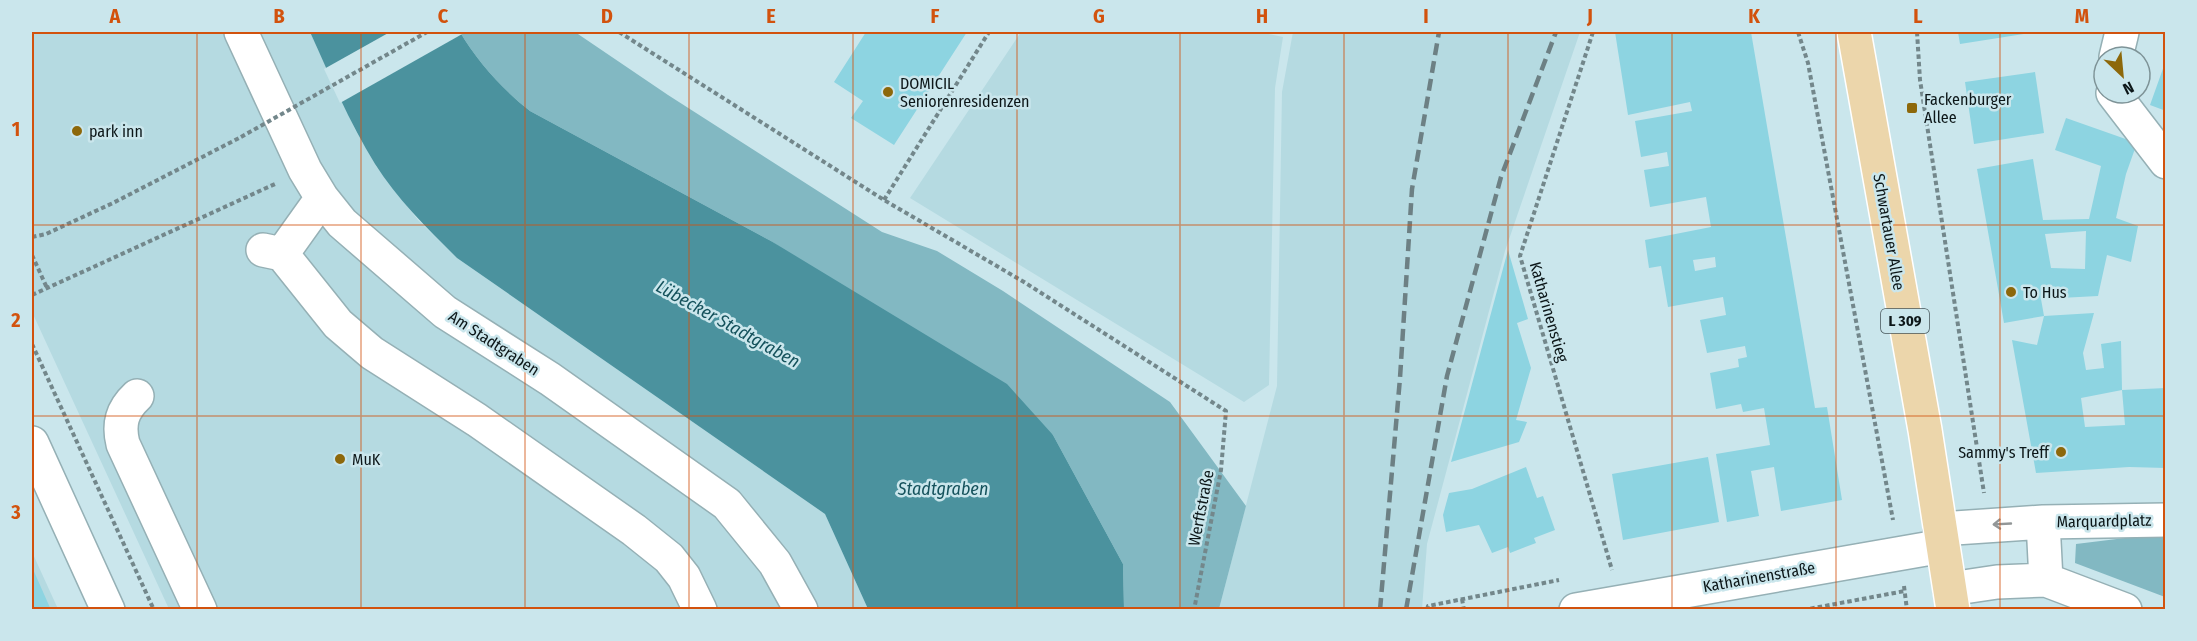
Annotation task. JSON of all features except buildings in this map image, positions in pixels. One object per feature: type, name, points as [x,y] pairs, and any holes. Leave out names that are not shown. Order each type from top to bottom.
[{"type":"main road","name":"Schwartauer Allee","points":[[1854,32],[1952,599]]},
{"type":"street","name":"Am Stadtgraben","points":[[241,32],[305,170],[322,198],[342,223],[445,312],[550,380],[727,504],[775,563],[801,609]]},
{"type":"street","points":[[2122,105],[2166,162]]},
{"type":"street","points":[[322,198],[272,252],[338,324],[372,353],[477,420],[634,530],[669,558],[684,577],[700,609]]},
{"type":"street","points":[[137,396],[124,411],[120,432],[201,609]]},
{"type":"street","points":[[32,442],[108,609]]},
{"type":"street","name":"Marquardplatz","points":[[1942,538],[1989,524],[2166,520]]},
{"type":"street","name":"Marquardplatz","points":[[2043,522],[2046,580]]},
{"type":"street","name":"Katharinenstraße","points":[[1576,609],[1899,553],[1942,538]]},
{"type":"street","points":[[1952,599],[1997,582],[2046,580],[2125,609]]},
{"type":"path","points":[[32,237],[46,234],[113,203],[241,137],[427,32]]},
{"type":"path","points":[[619,32],[884,200],[989,32]]},
{"type":"path","name":"Katharinenstieg","points":[[1593,32],[1520,256],[1620,601]]},
{"type":"path","points":[[1798,32],[1808,63],[1899,553],[1907,609]]},
{"type":"path","points":[[1917,32],[1920,80],[1989,524]]},
{"type":"path","points":[[32,295],[305,170]]},
{"type":"path","name":"Werftstraße","points":[[884,200],[1024,282],[1226,411],[1221,470],[1194,609]]},
{"type":"path","points":[[32,255],[46,288]]},
{"type":"path","points":[[32,344],[154,609]]},
{"type":"path","points":[[1803,609],[1905,591]]},
{"type":"path","points":[[1462,599],[1464,609]]},
{"type":"shaded area","points":[[32,32],[310,32],[355,129],[376,166],[418,220],[457,258],[825,514],[868,609],[169,609],[32,312]]},
{"type":"shaded area","points":[[460,32],[575,32],[668,95],[882,232],[937,251],[1003,291],[1170,402],[1246,506],[1219,609],[1124,609],[1123,564],[1053,435],[771,241],[530,111],[491,74],[474,54]]},
{"type":"shaded area","points":[[1021,32],[1259,32],[1283,37],[1275,88],[1269,385],[1244,402],[910,198]]},
{"type":"shaded area","points":[[1293,32],[1580,32],[1505,251],[1427,544],[1422,609],[1219,609],[1277,386],[1282,92]]},
{"type":"shaded area","points":[[2125,538],[2165,538],[2165,597],[2075,563],[2076,544]]},
{"type":"shaded area","points":[[32,552],[58,609],[32,609]]},
{"type":"water","name":"Stadtgraben","points":[[310,32],[460,32],[474,54],[491,74],[530,111],[771,241],[1007,384],[1053,435],[1123,564],[1124,609],[868,609],[825,514],[457,258],[424,225],[375,164],[340,99]]},
{"type":"pier","points":[[390,32],[464,33],[340,103],[324,69]]},
{"type":"railway","points":[[1380,610],[1400,378],[1412,189],[1439,32]]},
{"type":"railway","points":[[1406,610],[1447,376],[1501,177],[1556,32]]},
{"type":"place","name":"DOMICIL Seniorenresidenzen","points":[[888,92]]},
{"type":"place","name":"Fackenburger Allee","points":[[1912,108]]},
{"type":"place","name":"park inn","points":[[77,131]]},
{"type":"place","name":"To Hus","points":[[2011,292]]},
{"type":"place","name":"Sammy's Treff","points":[[2061,452]]},
{"type":"place","name":"MuK","points":[[340,459]]},
{"type":"water label","name":"Lübecker Stadtgraben","points":[[728,324]]}]
